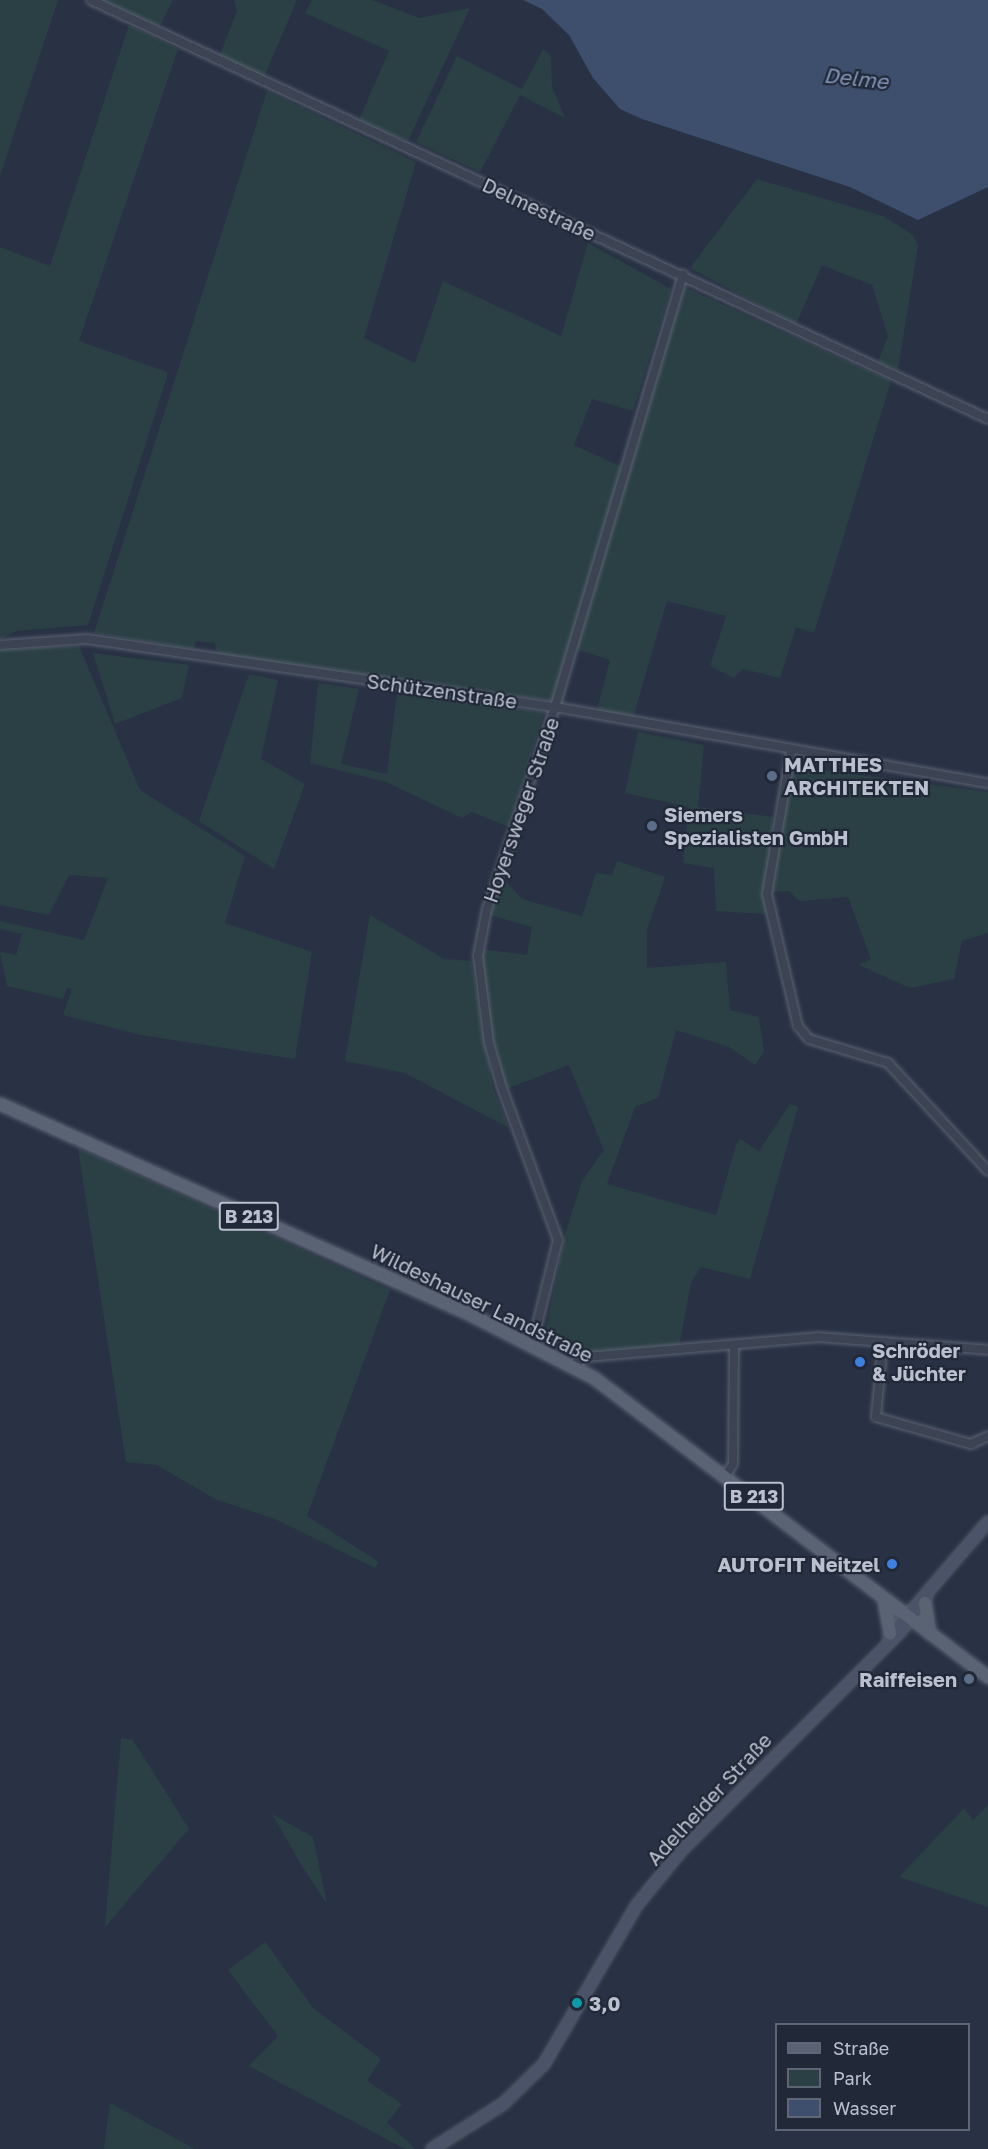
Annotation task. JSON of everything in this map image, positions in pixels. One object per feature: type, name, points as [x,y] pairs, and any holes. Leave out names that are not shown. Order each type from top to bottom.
[{"type":"main road","name":"Wildeshauser Landstraße","points":[[0,1104],[532,1345],[571,1366],[726,1475],[908,1618],[988,1677]]},
{"type":"main road","points":[[884,1599],[889,1637]]},
{"type":"main road","points":[[926,1600],[930,1634]]},
{"type":"street","name":"Delmestraße","points":[[91,0],[988,419]]},
{"type":"street","name":"Hoyersweger Straße","points":[[532,1345],[558,1240],[502,1089],[489,1043],[478,956],[487,909],[555,707],[683,275]]},
{"type":"street","name":"Schützenstraße","points":[[0,645],[87,639],[555,707],[790,752],[988,783]]},
{"type":"street","points":[[790,752],[767,894],[798,1026],[809,1039],[888,1063],[988,1171]]},
{"type":"street","points":[[571,1366],[586,1358],[734,1347],[817,1337],[988,1350]]},
{"type":"street","points":[[884,1343],[876,1417],[971,1444],[988,1436]]},
{"type":"street","points":[[726,1475],[733,1464],[734,1347]]},
{"type":"street","name":"Adelheider Straße","points":[[432,2149],[503,2104],[544,2064],[637,1905],[680,1852],[926,1600],[988,1522]]},
{"type":"green space","points":[[0,0],[58,0],[0,176]]},
{"type":"green space","points":[[102,0],[173,0],[160,26]]},
{"type":"green space","points":[[234,0],[297,0],[264,77],[220,55],[237,11]]},
{"type":"green space","points":[[312,0],[372,0],[419,18],[470,8],[408,141],[359,120],[389,51],[305,13]]},
{"type":"green space","points":[[129,25],[178,49],[79,341],[167,372],[167,377],[88,625],[16,631],[0,640],[0,247],[50,266]]},
{"type":"green space","points":[[543,49],[551,56],[552,87],[565,118],[520,95],[480,172],[416,142],[457,56],[522,89]]},
{"type":"green space","points":[[267,91],[416,162],[364,338],[415,363],[443,281],[561,336],[588,243],[671,289],[633,411],[592,399],[574,445],[622,467],[553,701],[217,654],[215,643],[196,641],[194,649],[94,633]]},
{"type":"green space","points":[[757,179],[883,216],[913,235],[918,246],[898,369],[878,362],[888,336],[872,285],[822,265],[796,324],[690,268]]},
{"type":"green space","points":[[684,287],[891,381],[814,633],[796,627],[780,678],[743,669],[734,678],[710,666],[726,616],[667,601],[633,718],[597,710],[610,660],[576,649]]},
{"type":"green space","points":[[79,646],[140,790],[245,856],[225,923],[312,952],[295,1059],[141,1035],[63,1015],[72,989],[67,988],[63,999],[7,986],[0,952],[16,955],[22,934],[0,929],[0,921],[84,940],[108,878],[69,875],[49,915],[0,905],[0,649]]},
{"type":"green space","points":[[93,653],[189,665],[182,698],[115,724]]},
{"type":"green space","points":[[249,674],[278,680],[261,759],[305,784],[274,869],[199,821]]},
{"type":"green space","points":[[318,683],[359,689],[341,764],[387,774],[397,694],[544,712],[509,827],[472,812],[462,818],[386,782],[310,763]]},
{"type":"green space","points":[[638,732],[704,745],[698,807],[773,817],[766,914],[716,911],[714,868],[683,863],[689,807],[625,793]]},
{"type":"green space","points":[[792,766],[988,792],[988,933],[962,941],[954,979],[910,988],[859,965],[871,959],[848,897],[799,901],[789,891],[772,892]]},
{"type":"green space","points":[[617,861],[665,877],[647,930],[647,968],[726,962],[730,1010],[759,1017],[764,1052],[755,1065],[729,1047],[676,1030],[658,1098],[635,1107],[607,1184],[716,1215],[736,1145],[740,1139],[759,1151],[790,1104],[798,1107],[750,1279],[701,1267],[691,1283],[679,1346],[574,1355],[544,1340],[565,1234],[582,1181],[604,1150],[569,1065],[506,1089],[483,997],[481,949],[527,955],[532,927],[490,915],[502,877],[522,899],[582,916],[596,873],[612,875]]},
{"type":"green space","points":[[370,915],[444,959],[471,961],[493,1088],[509,1128],[405,1073],[345,1061]]},
{"type":"green space","points":[[78,1148],[390,1290],[307,1516],[379,1562],[375,1568],[275,1519],[215,1499],[157,1465],[126,1462]]},
{"type":"green space","points":[[121,1738],[133,1740],[189,1829],[105,1927]]},
{"type":"green space","points":[[988,1805],[988,1907],[899,1877],[964,1808],[973,1820]]},
{"type":"green space","points":[[272,1814],[313,1837],[327,1904],[302,1866]]},
{"type":"green space","points":[[265,1942],[313,2008],[381,2059],[367,2081],[402,2104],[387,2123],[416,2149],[405,2149],[249,2066],[278,2036],[228,1970]]},
{"type":"green space","points":[[110,2103],[195,2149],[104,2149]]},
{"type":"water","name":"Delme","points":[[523,0],[988,0],[988,187],[918,220],[850,187],[642,119],[620,109],[593,78],[569,35],[542,9]]},
{"type":"place","name":"MATTHES ARCHITEKTEN","points":[[772,776]]},
{"type":"place","name":"Siemers Spezialisten GmbH","points":[[652,826]]},
{"type":"place","name":"Schröder & Jüchter","points":[[860,1362]]},
{"type":"place","name":"AUTOFIT Neitzel","points":[[892,1564]]},
{"type":"place","name":"Raiffeisen","points":[[969,1679]]},
{"type":"place","name":"3,0","points":[[577,2003]]}]
